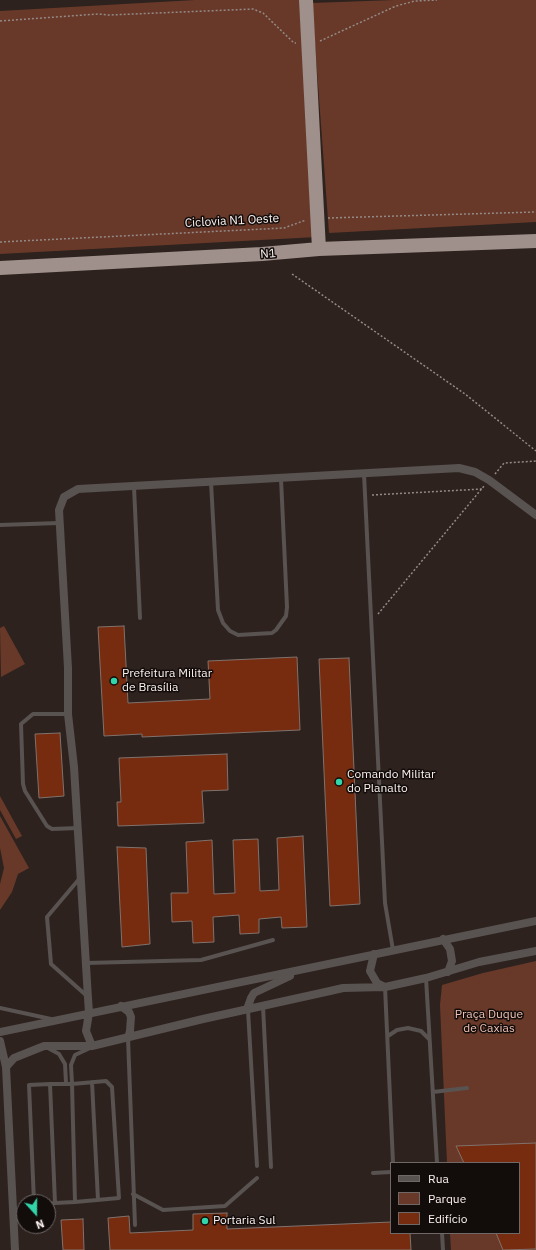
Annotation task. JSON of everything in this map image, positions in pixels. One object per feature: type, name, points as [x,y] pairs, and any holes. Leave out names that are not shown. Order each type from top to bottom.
[{"type":"highway","points":[[306,0],[319,249]]},
{"type":"highway","name":"N1","points":[[0,268],[262,254],[319,249],[536,241]]},
{"type":"street","points":[[92,1046],[86,1031],[89,1013],[74,767],[68,714],[68,668],[59,523],[59,510],[64,497],[78,489],[281,479],[458,468],[475,472],[489,480],[536,515]]},
{"type":"street","points":[[0,1032],[443,939],[536,921]]},
{"type":"street","points":[[443,939],[450,949],[452,961],[448,972]]},
{"type":"street","points":[[15,1250],[3,1077],[6,1067],[14,1058],[44,1046],[92,1046],[343,988],[385,987],[426,978],[479,962],[536,951]]},
{"type":"street","points":[[374,954],[370,971],[377,983],[385,987]]},
{"type":"street","points":[[248,1009],[254,993],[305,969]]},
{"type":"street","points":[[121,1006],[129,1012],[131,1017],[128,1038]]},
{"type":"street","points":[[0,1041],[6,1067]]},
{"type":"lane","points":[[364,474],[385,903],[393,950]]},
{"type":"lane","points":[[211,482],[218,610],[223,622],[230,631],[238,635],[272,633],[286,616],[287,607],[281,479]]},
{"type":"lane","points":[[134,487],[140,618]]},
{"type":"lane","points":[[0,526],[59,523]]},
{"type":"lane","points":[[68,714],[33,714],[21,724],[23,784],[25,791],[46,826],[52,829],[78,828]]},
{"type":"lane","points":[[81,878],[47,917],[51,964],[88,998]]},
{"type":"lane","points":[[86,963],[201,960],[273,940]]},
{"type":"lane","points":[[426,978],[437,1162]]},
{"type":"lane","points":[[385,987],[393,1162]]},
{"type":"lane","points":[[263,1006],[271,1167]]},
{"type":"lane","points":[[0,1008],[55,1020]]},
{"type":"lane","points":[[248,1009],[257,1166]]},
{"type":"lane","points":[[388,1036],[397,1030],[408,1028],[421,1032],[429,1039]]},
{"type":"lane","points":[[128,1038],[135,1225]]},
{"type":"lane","points":[[44,1046],[58,1054],[65,1064],[66,1083]]},
{"type":"lane","points":[[75,1202],[71,1065],[75,1055],[92,1046]]},
{"type":"lane","points":[[34,1194],[29,1085],[72,1084],[106,1081],[112,1087],[119,1198],[56,1203]]},
{"type":"lane","points":[[92,1082],[98,1200]]},
{"type":"lane","points":[[50,1084],[55,1194]]},
{"type":"lane","points":[[433,1092],[467,1088]]},
{"type":"lane","points":[[373,1173],[390,1172]]},
{"type":"lane","points":[[133,1194],[162,1210],[225,1206],[257,1178]]},
{"type":"lane","points":[[442,1234],[443,1250]]},
{"type":"path","points":[[0,21],[98,14],[253,9],[263,13],[294,43],[323,40],[396,6],[415,1],[438,0]]},
{"type":"path","name":"Ciclovia N1 Oeste","points":[[0,242],[284,228],[306,220],[317,219],[427,214],[536,212]]},
{"type":"path","points":[[292,274],[466,394],[536,452]]},
{"type":"path","points":[[494,474],[504,463],[536,461]]},
{"type":"path","points":[[377,615],[486,485]]},
{"type":"path","points":[[364,495],[482,489]]},
{"type":"green space","points":[[195,0],[300,0],[317,237],[0,254],[0,11]]},
{"type":"green space","points":[[394,0],[536,0],[536,222],[329,233],[312,3]]},
{"type":"green space","points":[[4,626],[25,664],[1,677],[0,628]]},
{"type":"green space","points":[[0,796],[22,836],[16,839],[0,810]]},
{"type":"green space","points":[[0,816],[29,868],[18,874],[12,892],[0,910],[0,884],[4,868],[0,848]]},
{"type":"green space","name":"Praça Duque de Caxias","points":[[536,961],[536,1250],[451,1250],[450,1234],[520,1234],[520,1162],[447,1162],[440,1005],[442,985],[483,973]]},
{"type":"building","points":[[124,626],[128,703],[210,699],[208,661],[297,657],[300,730],[142,737],[142,734],[104,736],[98,627]]},
{"type":"building","name":"Comando Militar do Planalto","points":[[349,658],[360,904],[330,906],[319,659]]},
{"type":"building","points":[[60,733],[64,796],[39,798],[35,734]]},
{"type":"building","points":[[227,754],[228,790],[202,791],[204,823],[118,826],[117,802],[121,802],[119,758]]},
{"type":"building","points":[[303,836],[307,927],[282,928],[281,917],[259,919],[259,933],[240,934],[239,915],[213,917],[214,942],[193,943],[192,921],[172,922],[171,893],[188,893],[186,842],[212,840],[214,894],[235,893],[233,840],[258,839],[260,891],[279,890],[277,838]]},
{"type":"building","points":[[117,847],[146,848],[150,944],[122,947]]},
{"type":"building","points":[[536,1143],[536,1249],[503,1250],[496,1234],[520,1234],[520,1162],[464,1162],[456,1146]]},
{"type":"building","points":[[227,1213],[227,1229],[390,1222],[390,1234],[410,1234],[411,1250],[110,1250],[108,1218],[129,1216],[130,1233],[193,1230],[193,1214]]},
{"type":"building","points":[[83,1219],[84,1250],[63,1250],[61,1220]]},
{"type":"place","name":"Prefeitura Militar de Brasília","points":[[114,681]]},
{"type":"place","name":"Comando Militar do Planalto","points":[[339,782]]},
{"type":"place","name":"Portaria Sul","points":[[205,1221]]}]
